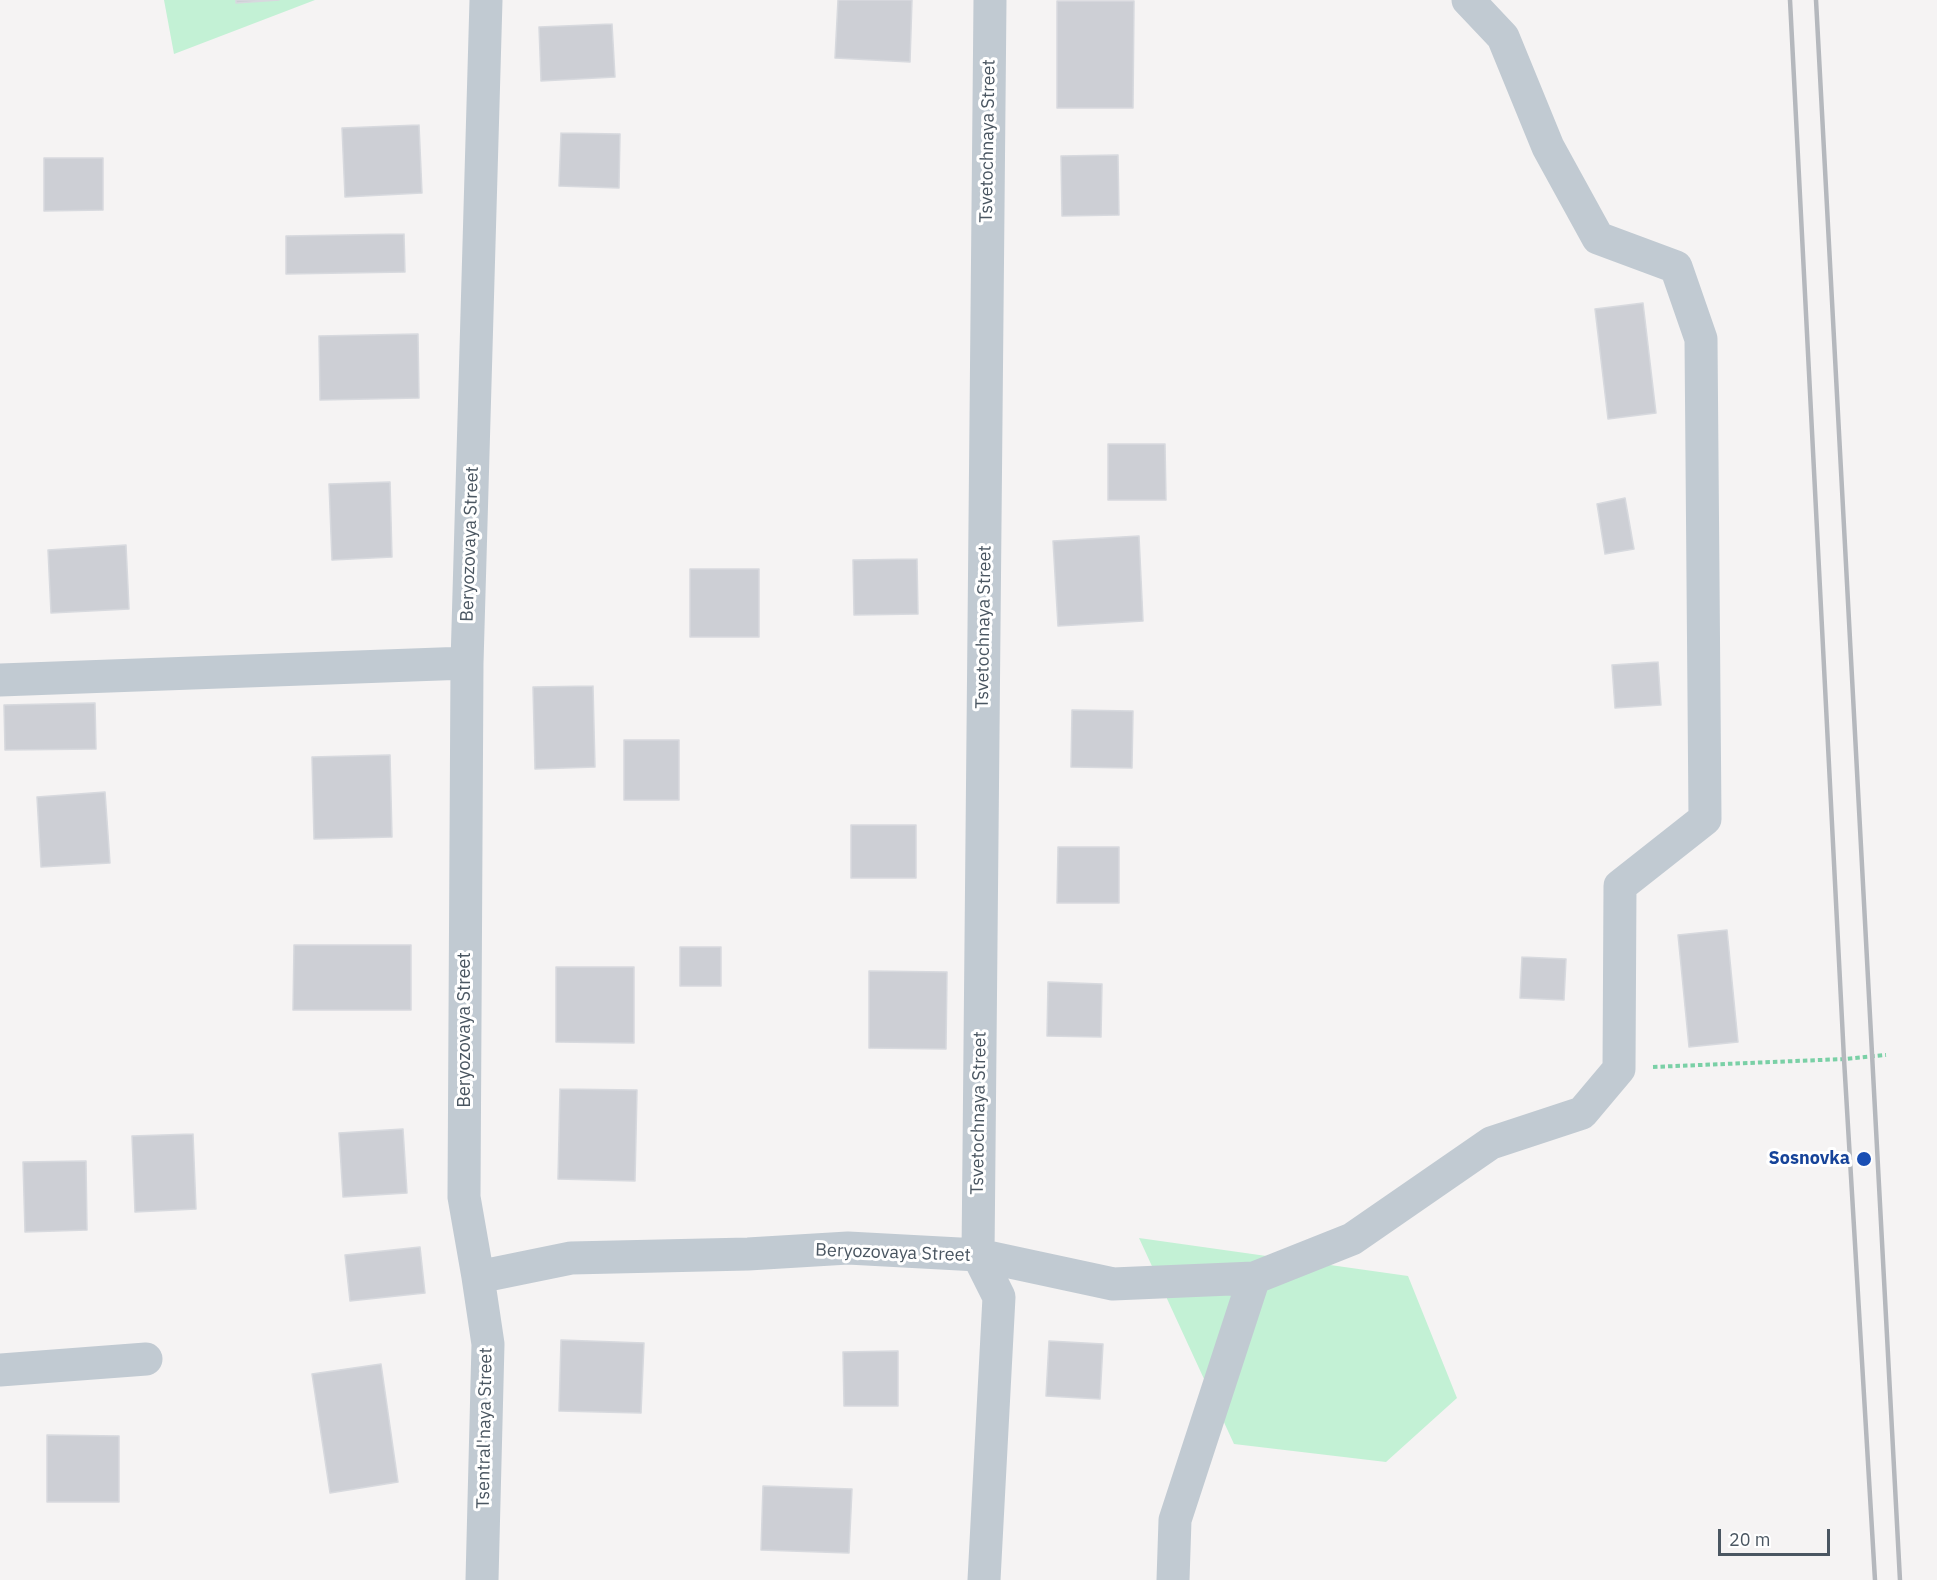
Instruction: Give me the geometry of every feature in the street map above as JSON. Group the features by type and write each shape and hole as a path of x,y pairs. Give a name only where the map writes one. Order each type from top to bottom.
{"street":[{"name":"Beryozovaya Street","path":"486,0 467,663 464,1197 478,1277 571,1258 748,1254 848,1248 978,1254 1113,1284 1254,1278 1352,1239 1491,1143 1582,1113 1619,1069"},
{"name":"Tsvetochnaya Street","path":"978,1254 990,0"},
{"path":"1468,0 1503,38 1548,147 1598,238 1676,267 1701,339 1705,819 1620,886 1619,1069"},
{"path":"0,680 467,663"},
{"path":"978,1254 999,1297 984,1580"},
{"name":"Tsentral'naya Street","path":"478,1277 488,1344 482,1580"},
{"path":"1173,1580 1175,1520 1254,1278"},
{"path":"0,1370 146,1359"}],"path":[{"path":"1619,1069 1854,1059 1886,1055"}],"green space":[{"path":"164,0 315,0 174,54"},
{"path":"1139,1238 1408,1276 1457,1398 1386,1462 1234,1444"}],"building":[{"path":"236,0 279,0 236,3"},
{"path":"838,0 912,0 910,62 835,58"},
{"path":"1057,1 1134,1 1133,108 1057,108"},
{"path":"612,24 615,77 541,81 539,27"},
{"path":"419,125 422,193 345,197 342,128"},
{"path":"561,133 620,134 619,188 559,186"},
{"path":"1118,155 1119,215 1062,216 1061,156"},
{"path":"44,158 103,158 103,210 44,211"},
{"path":"404,234 405,272 286,274 286,236"},
{"path":"1643,303 1656,413 1608,419 1595,309"},
{"path":"418,334 419,398 320,400 319,336"},
{"path":"1108,444 1165,444 1166,500 1108,500"},
{"path":"390,482 392,557 332,560 329,484"},
{"path":"1625,498 1634,549 1605,554 1597,504"},
{"path":"1139,536 1143,621 1058,626 1053,541"},
{"path":"126,545 129,609 51,613 48,550"},
{"path":"917,559 918,614 854,615 853,560"},
{"path":"690,569 759,569 759,637 690,637"},
{"path":"1658,662 1661,705 1615,708 1612,665"},
{"path":"593,686 595,767 535,769 533,687"},
{"path":"95,703 96,749 5,750 4,705"},
{"path":"1072,710 1133,711 1132,768 1071,767"},
{"path":"624,740 679,740 679,800 624,800"},
{"path":"390,755 392,837 314,839 312,757"},
{"path":"105,792 110,863 41,867 37,797"},
{"path":"851,825 916,825 916,878 851,878"},
{"path":"1058,847 1119,847 1119,903 1057,903"},
{"path":"1727,930 1738,1042 1689,1047 1678,935"},
{"path":"294,945 411,945 411,1010 293,1010"},
{"path":"680,947 721,947 721,986 680,986"},
{"path":"1522,957 1566,959 1564,1000 1520,998"},
{"path":"556,967 634,967 634,1043 556,1042"},
{"path":"869,971 947,972 946,1049 869,1048"},
{"path":"1048,982 1102,984 1101,1037 1047,1036"},
{"path":"560,1089 637,1090 635,1181 558,1179"},
{"path":"403,1129 407,1193 343,1197 339,1133"},
{"path":"193,1134 196,1209 135,1212 132,1136"},
{"path":"86,1161 87,1230 25,1232 23,1162"},
{"path":"420,1247 425,1293 350,1301 345,1255"},
{"path":"561,1340 644,1343 641,1413 559,1411"},
{"path":"1049,1341 1103,1344 1100,1399 1046,1396"},
{"path":"898,1351 898,1406 844,1406 843,1352"},
{"path":"381,1364 398,1482 330,1493 312,1374"},
{"path":"47,1435 119,1436 119,1502 47,1502"},
{"path":"763,1486 852,1489 849,1553 761,1550"}],"railway":[{"path":"1790,0 1844,1059 1875,1580"},
{"path":"1816,0 1900,1580"}],"place":[{"name":"Sosnovka","path":"1864,1159"}]}
